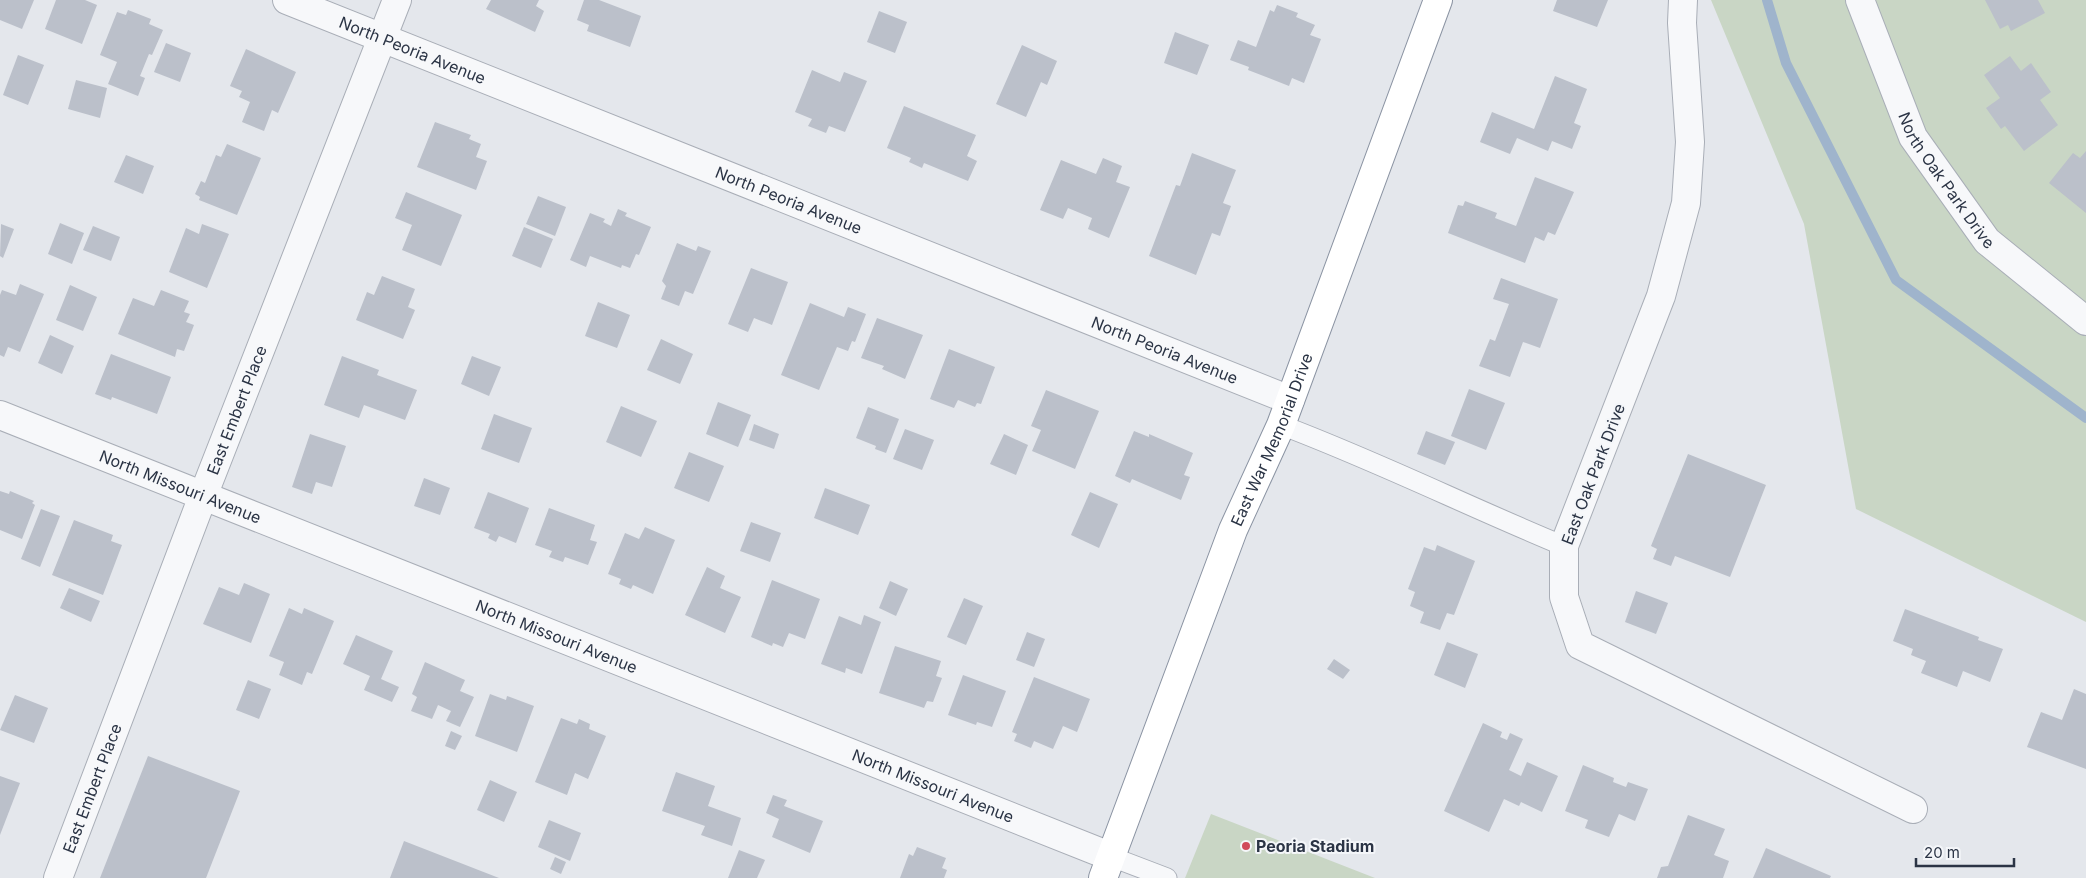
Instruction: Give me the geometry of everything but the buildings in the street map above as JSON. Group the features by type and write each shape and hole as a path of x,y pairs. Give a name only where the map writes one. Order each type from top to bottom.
{"highway":[{"name":"East War Memorial Drive","path":"1108,867 1233,530 1286,412 1438,0"}],"street":[{"name":"North Peoria Avenue","path":"287,0 1286,412"},
{"name":"East Embert Place","path":"58,878 203,496 397,0"},
{"name":"East Oak Park Drive","path":"1683,0 1682,23 1690,142 1686,203 1661,296 1564,546 1564,597 1580,645 1913,809"},
{"name":"North Oak Park Drive","path":"1860,0 1913,137 1987,240 2086,321"},
{"name":"North Missouri Avenue","path":"0,416 203,496 1108,867"}],"lane":[{"name":"North Peoria Avenue","path":"1286,412 1343,448 1497,518 1564,546"},
{"path":"1108,867 1167,878"}],"green space":[{"path":"1711,0 2086,0 2086,622 1856,509 1804,224"},
{"name":"Peoria Stadium","path":"1211,814 1375,878 1185,878"}],"waterway":[{"path":"1767,0 1786,63 1896,280 2086,418"}],"place":[{"name":"Peoria Stadium","path":"1246,846"}]}
